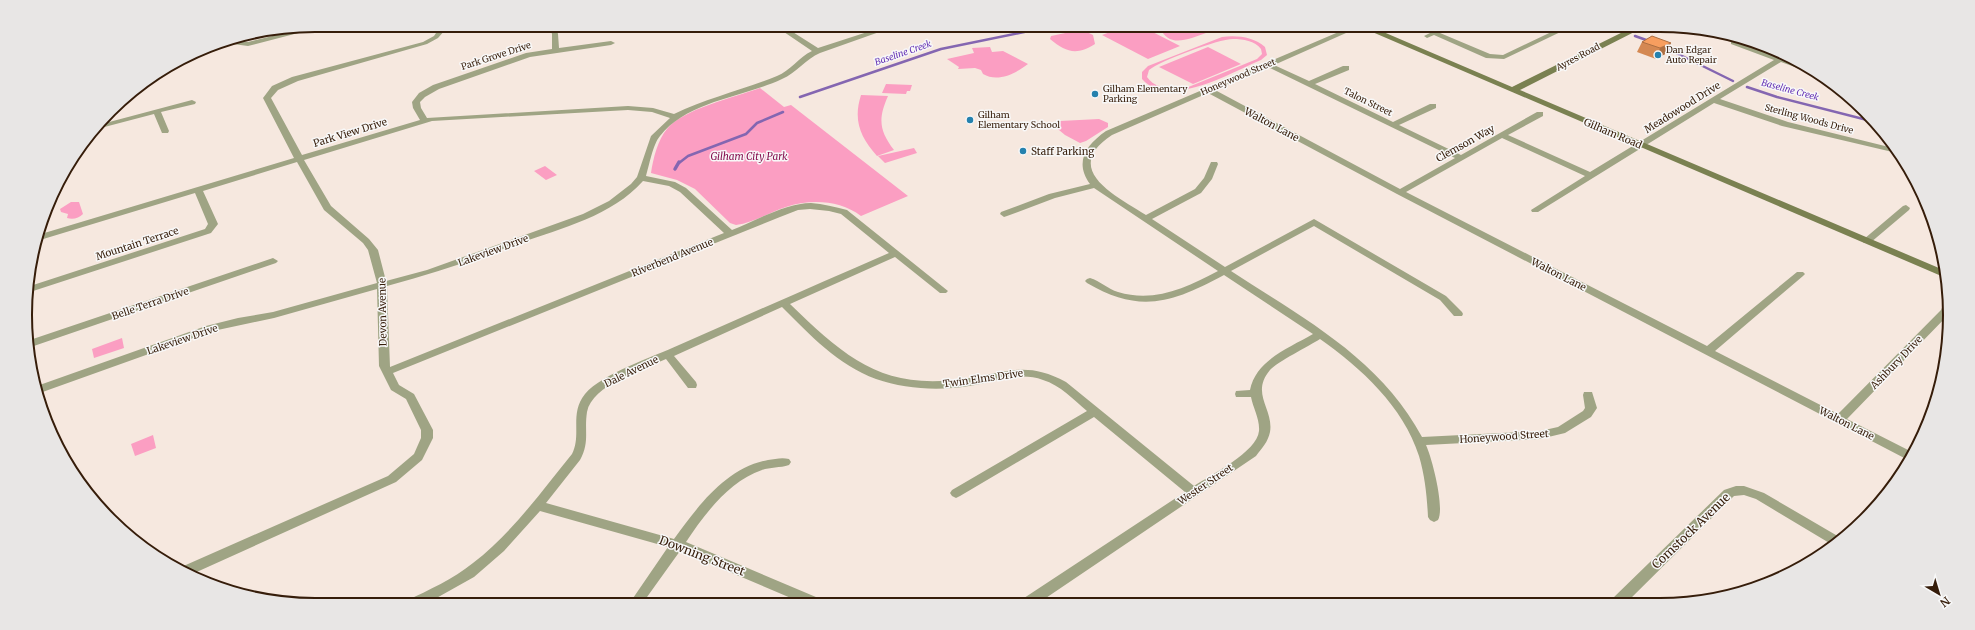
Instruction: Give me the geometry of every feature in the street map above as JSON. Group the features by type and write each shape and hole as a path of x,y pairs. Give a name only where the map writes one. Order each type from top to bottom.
{"street":[{"name":"Devon Avenue","path":"190,569 381,485 410,466 418,457 423,447 427,438 427,430 410,397 395,387 386,372 383,362 381,273 373,250 366,241 327,208 268,101 268,96 272,91 296,79 425,43 439,35 441,32"},
{"path":"554,32 556,50"},
{"path":"789,32 817,51"},
{"name":"Lakeview Drive","path":"42,389 214,327 279,314 327,299 455,264 586,216 624,195 641,178 655,136 675,117 693,108 780,77 807,56 817,51 875,32"},
{"name":"Honeywood Street","path":"1344,32 1109,133 1096,142 1088,154 1086,164 1088,174 1096,186 1320,334 1355,360 1383,388 1407,419 1419,441 1432,489 1434,517"},
{"name":"Gilham Road","path":"1377,32 1940,272"},
{"path":"1437,32 1430,35 1498,58 1504,57 1557,32"},
{"name":"Ayres Road","path":"1513,90 1629,32"},
{"path":"238,43 248,44 292,33"},
{"name":"Park Grove Drive","path":"425,121 417,108 416,102 419,97 431,89 508,61 556,50 611,43"},
{"path":"1733,43 1780,59"},
{"name":"Meadowood Drive","path":"1535,210 1780,59"},
{"name":"Talon Street","path":"1267,64 1461,158"},
{"path":"1309,84 1346,68"},
{"name":"Walton Lane","path":"1208,90 1400,192 1906,454"},
{"name":"Sterling Woods Drive","path":"1714,100 1785,124 1889,149"},
{"path":"105,125 192,102"},
{"path":"1394,125 1432,106"},
{"name":"Park View Drive","path":"44,235 442,117 620,108 653,110 675,117"},
{"path":"157,111 165,131"},
{"name":"Clemson Way","path":"1400,192 1540,114"},
{"path":"1502,135 1592,176"},
{"path":"1145,219 1198,191 1208,179 1214,164"},
{"path":"641,178 672,184 683,190 730,234"},
{"path":"1004,214 1052,196 1096,186"},
{"name":"Mountain Terrace","path":"33,288 208,231 213,224 198,189"},
{"name":"Riverbend Avenue","path":"386,372 796,208 823,207 839,210 850,216 943,291"},
{"path":"1866,241 1906,208"},
{"path":"1090,281 1102,290 1122,297 1155,299 1182,293 1314,222 1443,298 1458,314"},
{"name":"Dale Avenue","path":"425,598 456,582 487,559 537,505 576,457 583,440 581,414 589,396 608,381 896,252"},
{"name":"Belle Terra Drive","path":"33,343 273,261"},
{"path":"223,267 228,277"},
{"path":"1708,351 1800,274"},
{"name":"Twin Elms Drive","path":"783,302 836,353 858,367 880,376 899,381 935,384 970,382 1019,372 1038,372 1054,379 1193,492"},
{"name":"Ashbury Drive","path":"1840,419 1943,313"},
{"path":"1240,394 1255,393 1257,381 1261,372 1267,366 1320,334"},
{"path":"667,354 692,385"},
{"name":"Wester Street","path":"1035,598 1252,453 1262,442 1265,422 1255,393"},
{"name":"Honeywood Street","path":"1419,441 1540,435 1561,430 1581,420 1590,411 1591,408 1588,395"},
{"path":"956,493 1095,412"},
{"path":"639,598 677,544 710,502 731,482 755,468 785,462"},
{"name":"Comstock Avenue","path":"1622,598 1728,493 1735,490 1751,492 1760,496 1833,539"},
{"name":"Downing Street","path":"537,505 677,544 804,598"}],"green space":[{"path":"1070,32 1087,32 1093,35 1095,44 1082,50 1071,51 1061,47 1050,39 1051,36"},
{"path":"1110,32 1153,32 1180,46 1148,59 1102,35"},
{"path":"1163,32 1206,32 1186,40 1174,40 1168,38"},
{"path":"1228,36 1256,41 1265,47 1267,55 1261,60 1218,79 1201,86 1184,90 1168,91 1154,88 1142,79 1142,72 1148,66","holes":["1233,39 1245,40 1256,44 1261,49 1262,54 1257,59 1186,88 1165,88 1150,81 1147,77 1149,70 1176,56 1203,46"]},
{"path":"990,47 992,52 1003,51 1028,64 1007,76 995,78 983,74 981,70 975,68 958,69 959,67 947,59 974,53 972,48"},
{"path":"1208,47 1241,64 1193,84 1159,67"},
{"path":"886,84 912,85 910,91 907,91 906,94 882,93"},
{"name":"Gilham City Park","path":"760,88 784,107 791,105 908,196 861,216 844,207 825,202 815,202 795,204 749,222 736,225 730,223 695,189 677,180 651,173 661,138 667,129 675,122 685,115 710,104"},
{"path":"861,95 888,96 883,111 882,124 885,136 894,150 877,156 866,142 862,135 858,120"},
{"path":"1099,119 1108,123 1108,127 1086,141 1080,143 1065,135 1053,125 1060,121"},
{"path":"914,148 917,153 885,163 878,156"},
{"path":"545,166 557,175 546,180 534,171"},
{"path":"71,202 79,202 83,214 78,218 67,218 68,214 61,212 60,209"},
{"path":"122,338 124,348 94,358 92,349"},
{"path":"153,435 156,448 135,456 131,444"}],"building":[{"path":"1652,36 1671,43 1660,48 1642,42"}],"waterway":[{"name":"Baseline Creek","path":"800,97 941,49 1024,32"},
{"name":"Baseline Creek","path":"1635,36 1649,41"},
{"name":"Baseline Creek","path":"1664,47 1733,81"},
{"name":"Baseline Creek","path":"1747,87 1777,97 1864,119"},
{"path":"679,163 688,156 746,134 757,123 783,112"},
{"path":"675,169 679,162"}],"place":[{"name":"Dan Edgar Auto Repair","path":"1658,55"},
{"name":"Gilham Elementary Parking","path":"1095,94"},
{"name":"Gilham Elementary School","path":"970,120"},
{"name":"Staff Parking","path":"1023,151"}]}
